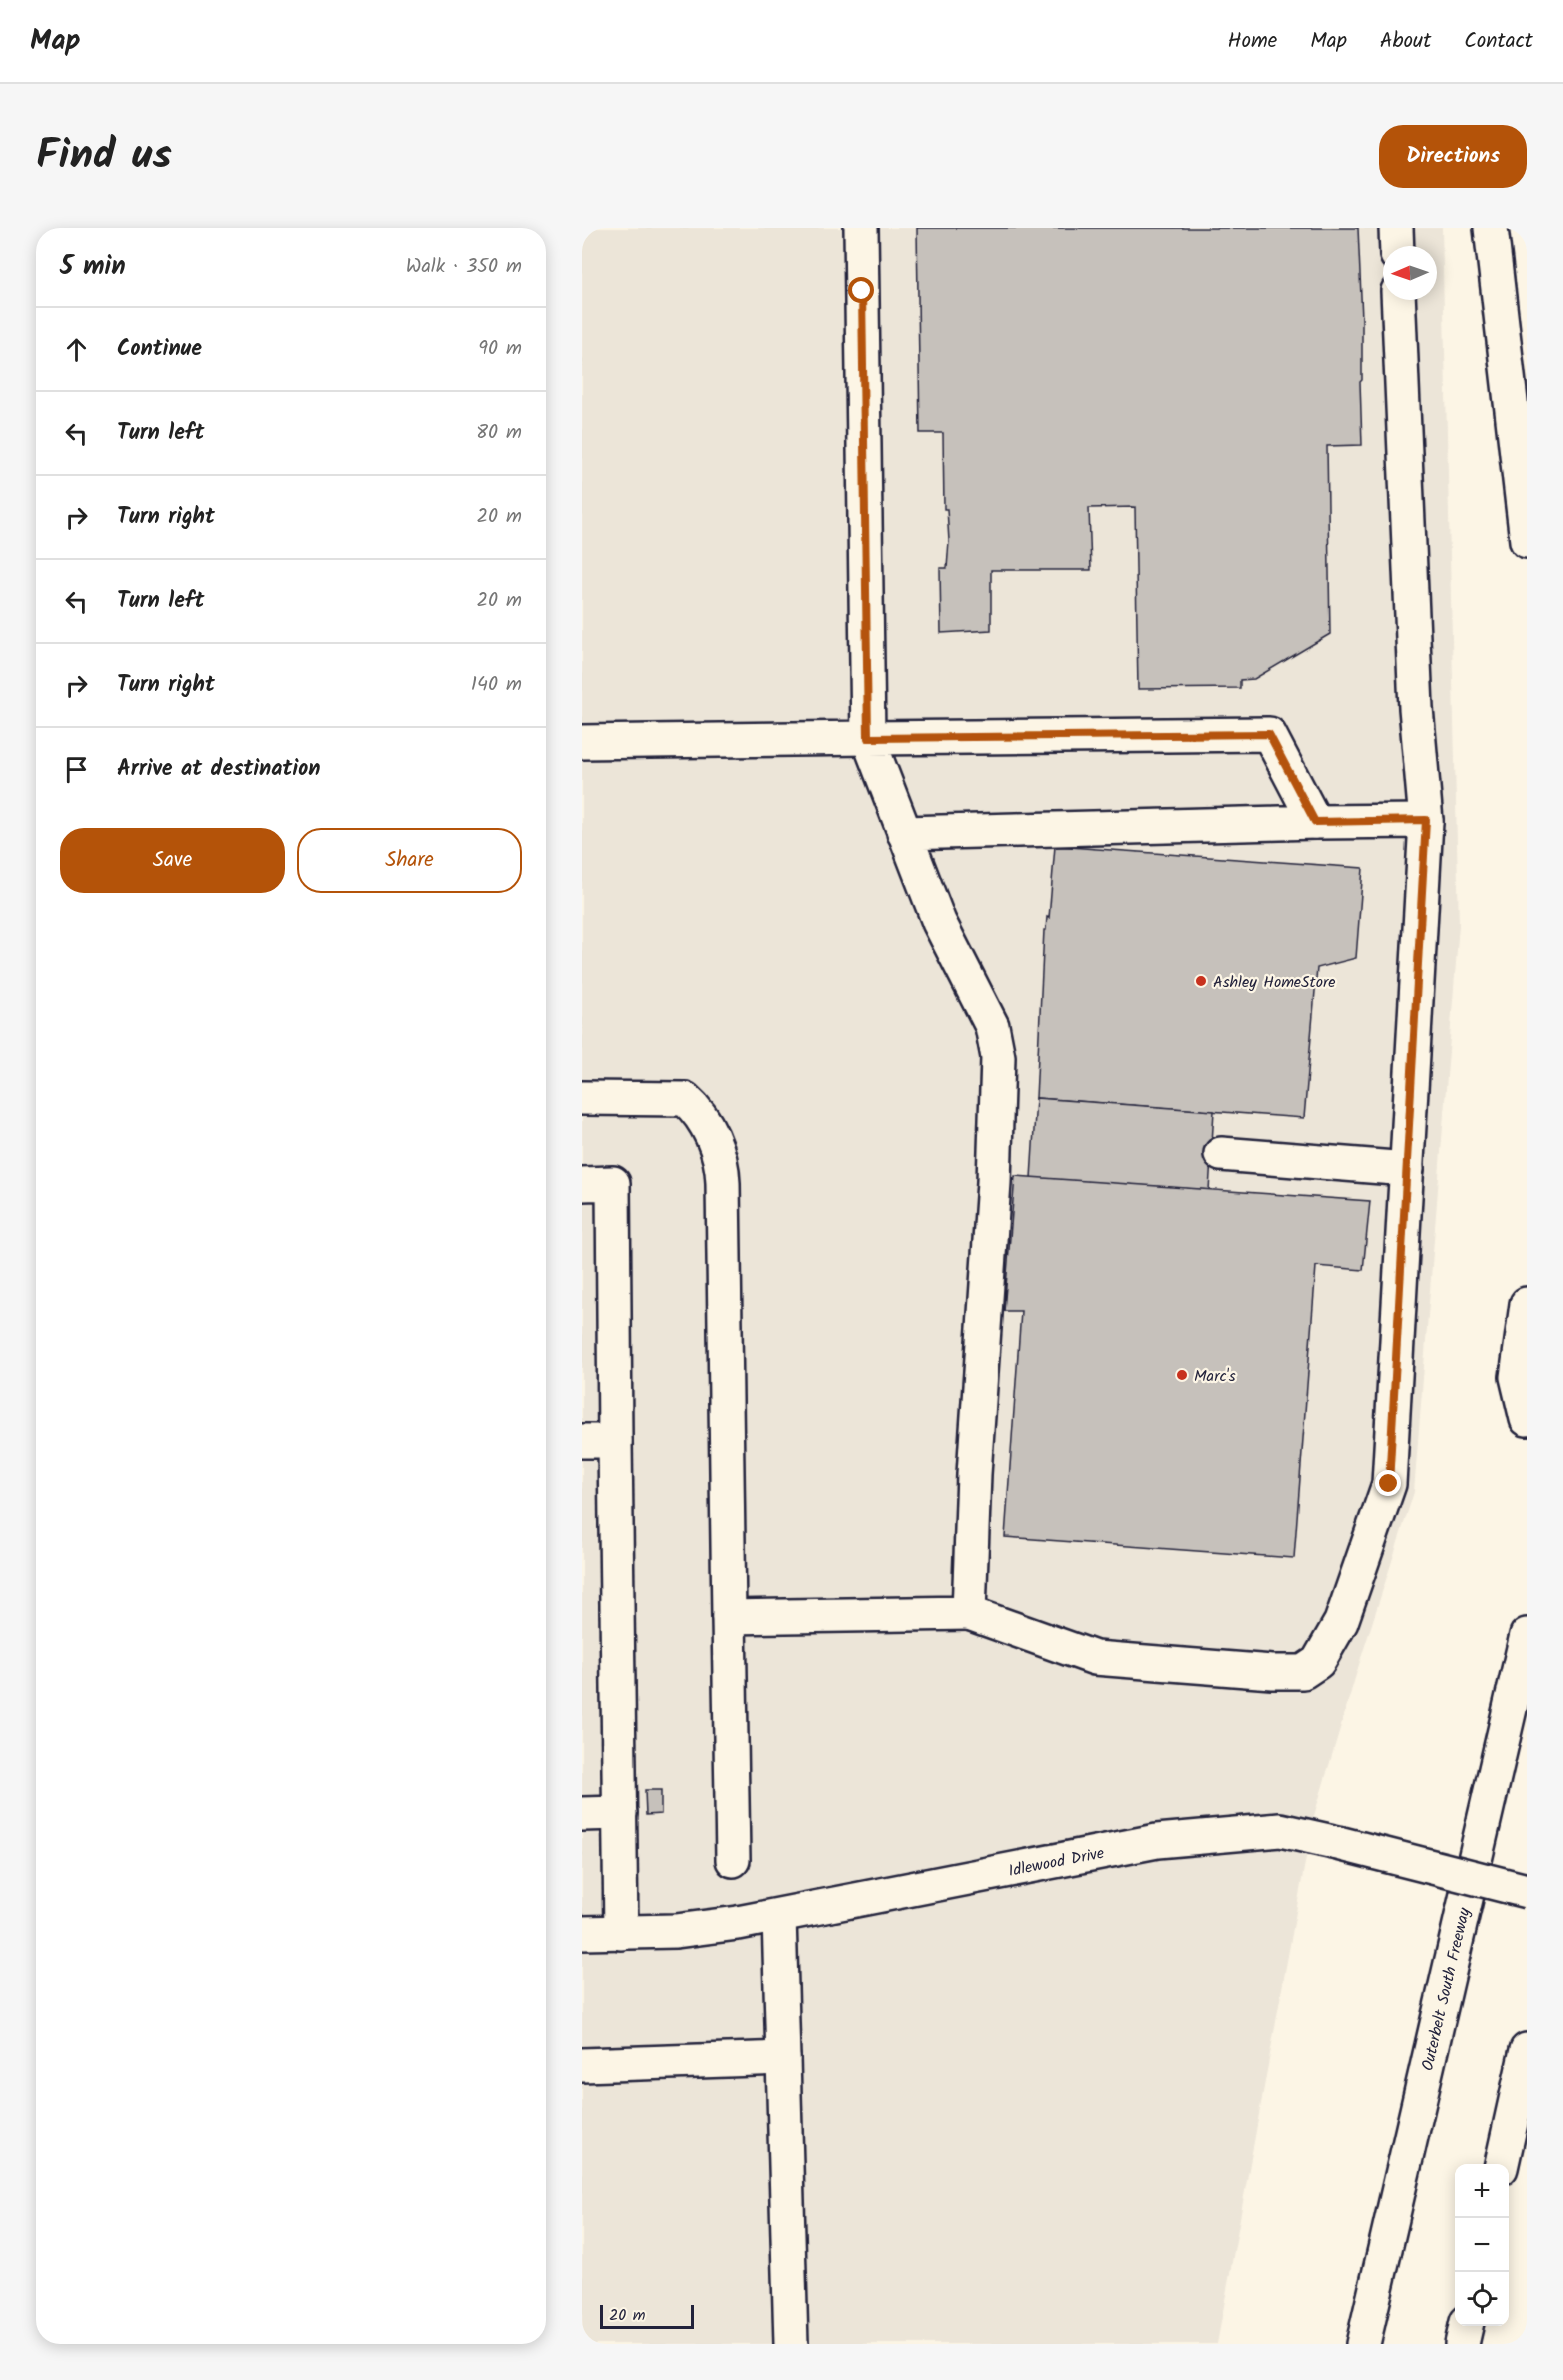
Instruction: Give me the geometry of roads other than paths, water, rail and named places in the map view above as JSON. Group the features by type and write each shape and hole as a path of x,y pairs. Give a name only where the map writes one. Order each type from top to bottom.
{"main road":[{"path":"861,228 868,738 939,922 992,1026 998,1057 994,1182 974,1474 969,1613"},
{"path":"1396,228 1396,246"},
{"path":"1491,228 1527,541"},
{"path":"729,1617 969,1613 1095,1659 1272,1672 1303,1672 1318,1662 1341,1622 1389,1484 1426,820 1416,708 1398,300"},
{"path":"582,742 1269,734 1315,822"},
{"path":"904,833 1426,820"},
{"path":"582,1098 685,1099 697,1109 716,1147 723,1178 734,1860"},
{"path":"1221,1154 1407,1169"},
{"path":"582,1184 613,1183 621,1933"},
{"path":"1527,1304 1517,1377 1527,1419"},
{"path":"582,1442 615,1441"},
{"name":"Outerbelt South Freeway","path":"1363,2344 1527,1635"},
{"path":"582,1814 620,1813"},
{"name":"Idlewood Drive","path":"582,1933 676,1931 778,1916 1157,1841 1280,1830 1527,1891"},
{"path":"778,1916 791,2344"},
{"path":"1502,2164 1527,2050"},
{"path":"582,2065 783,2058"},
{"path":"1462,2344 1466,2326"}],"place":[{"name":"Ashley HomeStore","path":"1201,981"},
{"name":"Marc's","path":"1182,1375"}]}
